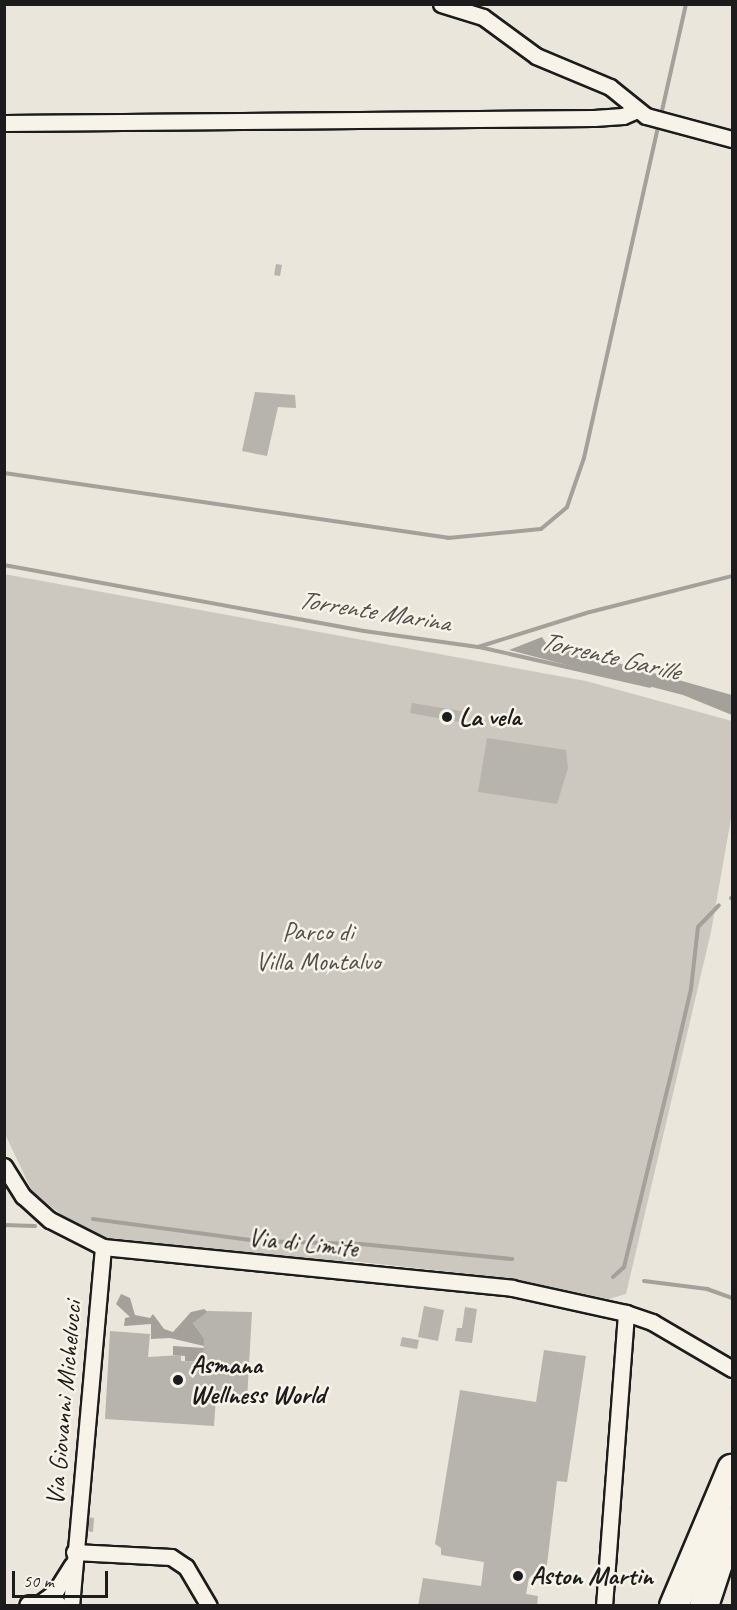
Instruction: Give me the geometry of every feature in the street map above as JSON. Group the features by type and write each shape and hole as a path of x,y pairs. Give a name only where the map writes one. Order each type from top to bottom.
{"highway":[{"path":"674,1605 732,1469"},
{"path":"704,1605 732,1521"},
{"path":"725,1605 732,1582"}],"street":[{"path":"441,4 483,17 536,56 610,87 641,113 682,128 732,139"},
{"path":"4,123 594,118 641,113"},
{"name":"Via di Limite","path":"4,1166 23,1196 50,1221 103,1247 512,1288 627,1312 652,1322 732,1369"},
{"name":"Via Giovanni Michelucci","path":"71,1605 73,1557 103,1247"},
{"path":"604,1605 627,1312"},
{"path":"73,1557 171,1557 186,1567 209,1605"},
{"name":"Via Giovanni Michelucci","path":"42,1605 61,1584 73,1557"}],"green space":[{"name":"Parco di Villa Montalvo","path":"4,574 586,681 732,721 732,813 711,932 626,1294 609,1299 514,1279 352,1261 266,1260 86,1235 32,1191 4,1132"}],"shaded area":[{"path":"542,637 546,643 732,695 732,715 683,695 509,650"},
{"path":"121,1294 130,1298 135,1315 150,1318 153,1314 164,1329 173,1332 191,1312 204,1309 209,1313 193,1323 204,1338 204,1346 170,1338 151,1339 151,1324 124,1326 125,1318 130,1317 116,1304"},
{"path":"173,1346 204,1348 203,1362 185,1361 185,1356 173,1355"}],"building":[{"path":"276,264 282,265 280,276 274,275"},
{"path":"255,392 295,395 296,408 278,407 267,456 242,451"},
{"path":"412,703 467,712 465,723 410,713"},
{"path":"487,738 566,750 568,768 557,804 478,792"},
{"path":"424,1306 444,1310 438,1341 418,1337"},
{"path":"465,1307 477,1309 472,1343 455,1341 457,1328 462,1328"},
{"name":"Asmana Wellness World","path":"208,1311 252,1312 247,1400 216,1398 214,1426 105,1419 110,1331 150,1334 148,1357 181,1355 181,1361 203,1362 204,1338 193,1323"},
{"path":"402,1337 419,1340 417,1349 400,1346"},
{"path":"544,1350 586,1356 567,1482 557,1481 546,1573 536,1572 529,1578 526,1594 538,1596 537,1606 418,1606 423,1578 481,1586 484,1562 441,1555 441,1548 435,1544 460,1390 536,1402"},
{"path":"87,1517 94,1518 93,1532 86,1531"}],"waterway":[{"path":"661,115 686,4"},
{"path":"4,473 448,538 541,529 567,507 584,458 659,122"},
{"name":"Torrente Marina","path":"4,565 364,631 478,647 590,612 732,576"},
{"name":"Torrente Garille","path":"479,647 650,686"},
{"path":"613,1277 624,1267 670,1079 691,989 698,927 719,905"},
{"path":"93,1219 257,1241 361,1244 512,1259"},
{"path":"4,1225 35,1226"},
{"path":"644,1281 707,1289 732,1298"}],"place":[{"name":"La vela","path":"447,717"},
{"name":"Asmana Wellness World","path":"178,1380"},
{"name":"Aston Martin","path":"518,1576"}]}
